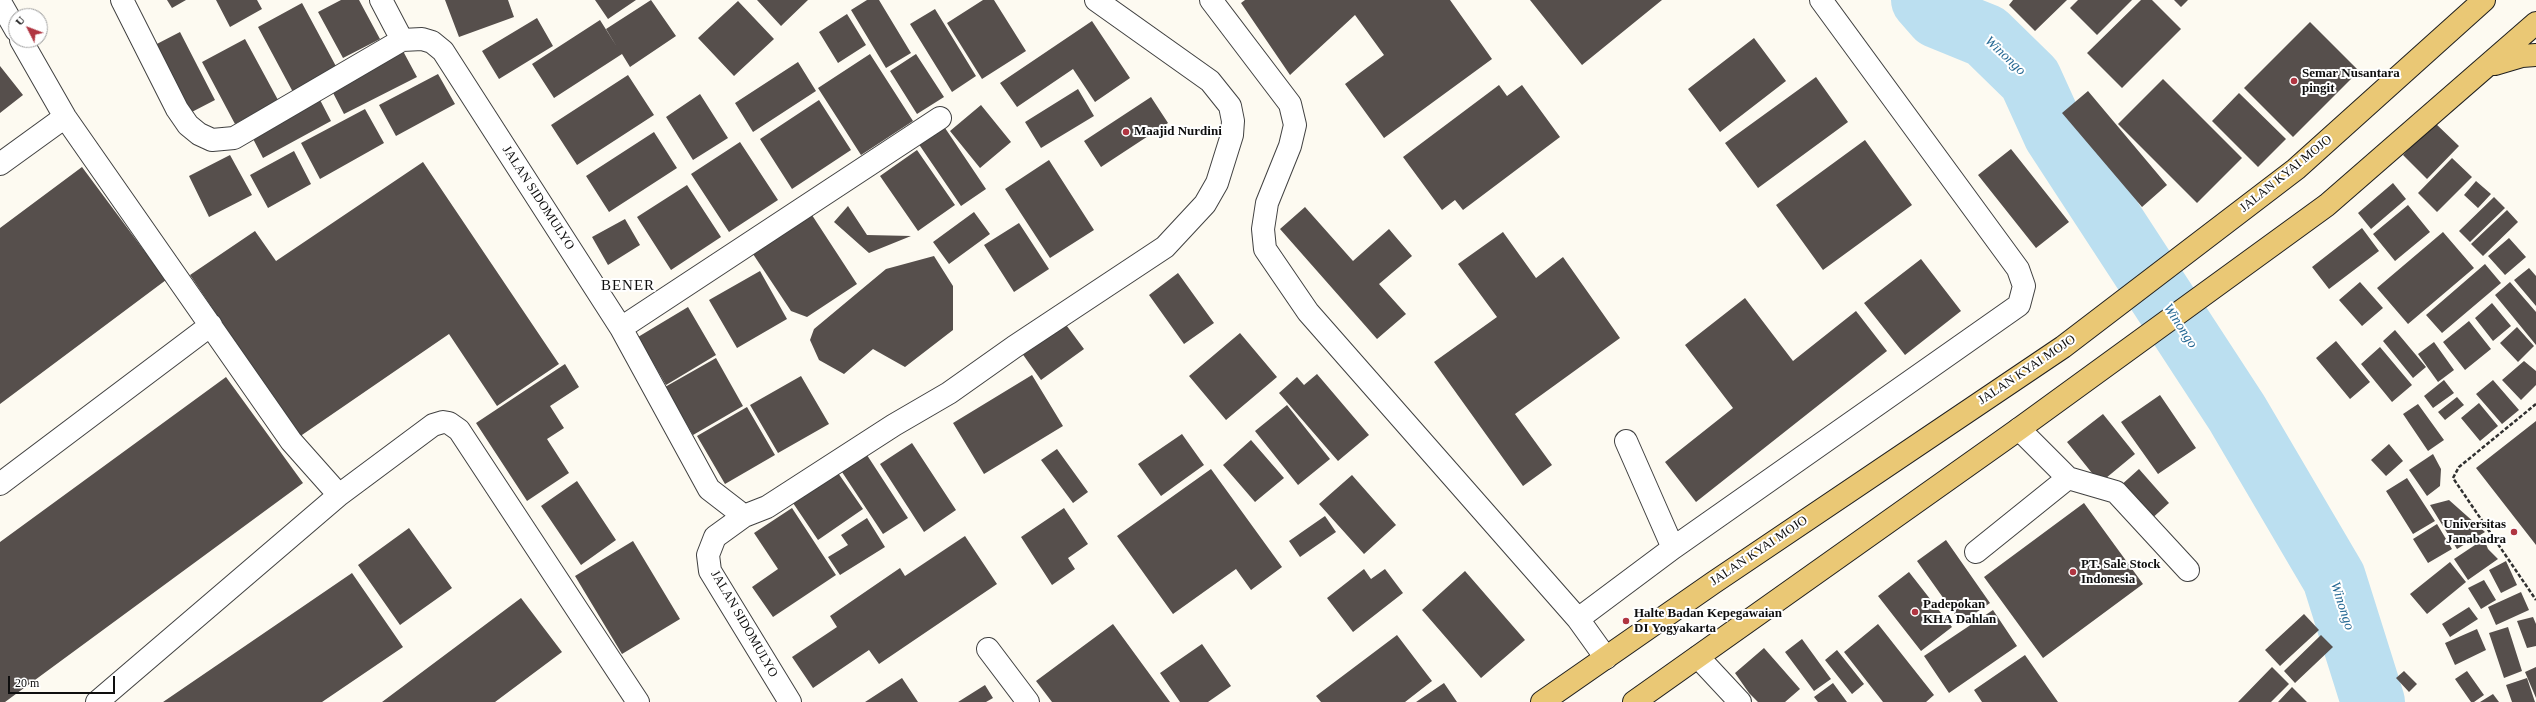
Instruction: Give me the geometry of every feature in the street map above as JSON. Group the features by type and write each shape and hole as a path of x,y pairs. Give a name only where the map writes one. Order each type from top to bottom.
{"main road":[{"name":"JALAN KYAI MOJO","path":"1542,702 1713,583 2063,346 2296,169 2484,0"},
{"path":"1634,702 2083,383 2327,205 2536,23"},
{"path":"2485,68 2522,56 2536,55"}],"street":[{"name":"JALAN SIDOMULYO","path":"122,0 177,109 188,125 199,134 212,140 234,138 402,40 422,38 432,42 443,51 621,328 709,489 744,516 715,537 708,555 710,571 790,702"},
{"path":"381,0 402,40"},
{"path":"744,516 767,507 894,425 949,393 1026,338 1165,247 1205,204 1217,183 1232,134 1233,121 1230,106 1210,81 1096,0"},
{"path":"1211,0 1290,104 1295,125 1290,146 1267,203 1263,229 1264,249 1308,312 1578,619 1606,658"},
{"path":"1578,619 1672,548 2004,317 2019,305 2024,286 2018,269 1821,0"},
{"path":"0,2 8,16"},
{"path":"26,48 65,117 291,441 339,496"},
{"path":"0,164 65,117"},
{"path":"621,328 940,118"},
{"path":"0,484 211,325"},
{"path":"97,702 339,496 433,425 443,422 450,424 459,430 638,702"},
{"path":"2019,428 2068,478 2116,492 2188,570"},
{"path":"1626,441 1672,548"},
{"path":"1976,552 2068,478"},
{"path":"988,649 1028,702"},
{"path":"1698,657 1740,702"}],"path":[{"path":"2536,404 2459,467 2453,478 2536,600"}],"building":[{"path":"167,0 186,0 172,8"},
{"path":"216,0 257,0 262,9 230,27"},
{"path":"341,0 359,0 380,39 343,58 318,12"},
{"path":"445,0 508,0 514,17 459,37"},
{"path":"595,0 636,0 608,19"},
{"path":"651,0 676,36 630,67 622,54 554,98 532,64 600,20 617,47 606,29"},
{"path":"757,0 808,0 781,26"},
{"path":"867,0 879,0 911,53 886,68 851,10"},
{"path":"983,0 994,0 1026,51 982,79 947,23"},
{"path":"1245,0 1450,0 1492,59 1384,138 1345,84 1384,55 1355,15 1290,75 1241,3"},
{"path":"1530,0 1662,0 1582,65"},
{"path":"2013,0 2067,0 2035,31 2009,5"},
{"path":"2078,0 2132,0 2097,35 2070,8"},
{"path":"2141,0 2152,0 2181,29 2122,88 2087,53"},
{"path":"2174,0 2188,0 2181,7"},
{"path":"738,1 774,39 734,76 698,38"},
{"path":"302,3 338,70 294,94 258,27"},
{"path":"935,9 976,76 952,92 910,24"},
{"path":"847,14 866,45 838,63 819,32"},
{"path":"537,18 553,46 499,79 482,51"},
{"path":"1092,21 1130,78 1095,102 1073,69 1017,107 1000,83"},
{"path":"2310,22 2359,71 2293,137 2244,88"},
{"path":"180,32 215,100 186,115 151,47"},
{"path":"1754,38 1786,81 1720,132 1688,89"},
{"path":"245,39 278,100 235,124 202,62"},
{"path":"403,51 417,77 344,114 331,89"},
{"path":"870,54 913,121 861,155 818,88"},
{"path":"916,54 944,97 917,114 890,71"},
{"path":"798,62 816,91 753,132 735,103"},
{"path":"0,66 23,95 0,113"},
{"path":"438,74 455,104 396,136 379,105"},
{"path":"628,75 654,115 577,165 551,125"},
{"path":"1816,77 1848,122 1758,188 1725,143"},
{"path":"2163,79 2242,158 2197,203 2118,124"},
{"path":"1499,85 1507,96 1522,85 1560,137 1463,210 1455,200 1442,210 1403,157"},
{"path":"1078,89 1094,116 1041,148 1025,122"},
{"path":"2088,91 2167,185 2142,207 2062,113"},
{"path":"2239,93 2286,139 2258,167 2212,121"},
{"path":"700,94 728,138 693,160 666,117"},
{"path":"318,96 331,121 263,158 250,133"},
{"name":"Maajid Nurdini","path":"1151,97 1168,123 1101,167 1084,141"},
{"path":"819,100 851,150 792,189 760,139"},
{"path":"981,105 1011,142 980,168 950,131"},
{"path":"365,109 384,143 320,179 301,143"},
{"path":"941,122 986,189 961,206 916,140"},
{"path":"2434,122 2459,146 2427,179 2403,155"},
{"path":"654,132 677,168 609,212 586,176"},
{"path":"1865,140 1912,205 1823,270 1776,205"},
{"path":"740,142 778,200 729,232 691,174"},
{"path":"2011,149 2069,222 2036,248 1978,175"},
{"path":"917,150 955,205 918,231 880,176"},
{"path":"294,151 311,184 268,208 250,175"},
{"path":"230,155 252,195 209,217 189,176"},
{"path":"2452,158 2472,177 2437,212 2418,193"},
{"path":"1049,160 1094,230 1050,258 1005,189"},
{"path":"423,162 559,364 497,406 449,334 299,437 190,275 255,231 276,261"},
{"path":"82,167 166,280 0,404 0,228"},
{"path":"2476,181 2491,194 2478,208 2464,195"},
{"path":"2393,183 2406,199 2371,229 2358,213"},
{"path":"687,185 721,237 671,270 637,217"},
{"path":"2494,197 2505,208 2470,242 2459,231"},
{"path":"2408,205 2430,232 2395,261 2373,234"},
{"path":"848,206 867,235 911,236 869,253 834,222"},
{"path":"1305,207 1353,261 1389,229 1412,256 1379,284 1406,314 1377,339 1280,229"},
{"path":"2507,210 2518,222 2483,256 2471,244"},
{"path":"810,212 857,284 807,317 791,311 751,251"},
{"path":"974,212 990,234 949,264 933,242"},
{"path":"625,219 640,245 608,265 592,237"},
{"path":"1019,223 1049,269 1014,292 984,245"},
{"path":"2362,228 2379,251 2329,289 2312,267"},
{"path":"1503,232 1536,278 1563,257 1620,338 1515,414 1552,465 1523,486 1434,362 1497,317 1458,264"},
{"path":"2443,232 2474,268 2408,324 2377,288"},
{"path":"2509,238 2526,257 2505,275 2488,256"},
{"path":"934,256 953,286 953,330 905,367 873,349 844,374 819,360 810,340 814,329 886,269"},
{"path":"1921,259 1961,311 1905,355 1864,303"},
{"path":"2485,264 2501,283 2442,333 2426,315"},
{"path":"2529,268 2536,276 2536,306 2514,280"},
{"path":"760,271 787,319 737,348 709,300"},
{"path":"1178,273 1214,323 1184,344 1149,295"},
{"path":"2360,282 2383,308 2362,326 2339,300"},
{"path":"2510,282 2536,312 2536,345 2495,295"},
{"path":"1745,298 1793,361 1856,311 1887,351 1696,502 1665,462 1733,408 1685,345"},
{"path":"2492,303 2511,326 2493,341 2475,318"},
{"path":"688,307 716,355 666,385 638,337"},
{"path":"1061,318 1084,349 1041,380 1019,349"},
{"path":"2469,321 2491,349 2465,370 2443,342"},
{"path":"2517,327 2534,346 2518,362 2500,343"},
{"path":"2395,330 2426,367 2413,378 2383,341"},
{"path":"1240,333 1277,377 1226,420 1189,376"},
{"path":"2336,341 2370,382 2350,399 2316,358"},
{"path":"2434,342 2454,370 2438,382 2418,354"},
{"path":"2380,347 2412,385 2392,402 2361,364"},
{"path":"716,358 743,406 693,435 665,387"},
{"path":"2524,361 2536,371 2536,385 2521,400 2502,380"},
{"path":"565,364 579,387 550,406 564,428 547,439 569,473 527,501 476,423"},
{"path":"1317,374 1369,435 1338,461 1279,393 1297,377 1304,385"},
{"path":"1032,375 1063,426 984,474 953,423"},
{"path":"801,376 829,424 778,453 750,405"},
{"path":"226,377 303,483 5,702 0,702 0,542"},
{"path":"2444,380 2454,393 2433,408 2424,396"},
{"path":"2493,380 2519,410 2502,424 2476,394"},
{"path":"2160,395 2196,448 2158,474 2121,422"},
{"path":"2457,397 2464,405 2445,420 2438,412"},
{"path":"2479,403 2498,426 2480,441 2461,418"},
{"path":"2418,404 2444,440 2428,451 2403,414"},
{"path":"1287,405 1330,459 1298,485 1255,431"},
{"path":"747,407 775,455 725,484 697,436"},
{"path":"2103,414 2135,454 2100,483 2067,442"},
{"path":"2536,421 2536,545 2476,468"},
{"path":"1182,434 1204,465 1161,496 1138,464"},
{"path":"1251,440 1284,478 1255,502 1223,465"},
{"path":"912,443 956,510 924,532 880,464"},
{"path":"2389,444 2403,461 2386,476 2371,460"},
{"path":"1057,449 1088,492 1073,503 1041,460"},
{"path":"865,452 908,518 883,534 840,469"},
{"path":"2433,454 2441,469 2440,486 2427,496 2409,470"},
{"path":"1211,469 1282,567 1251,590 1236,569 1173,614 1117,536"},
{"path":"2139,469 2169,503 2149,521 2119,487"},
{"path":"836,470 863,509 818,540 791,500"},
{"path":"1352,475 1396,525 1364,554 1319,504"},
{"path":"2407,478 2435,521 2413,534 2386,491"},
{"path":"577,481 616,540 581,565 541,506"},
{"path":"2449,500 2485,532 2457,549 2430,505"},
{"path":"2084,503 2143,584 2043,658 1984,577"},
{"path":"792,508 836,575 773,617 752,587 778,569 754,533"},
{"path":"1064,508 1088,544 1068,558 1075,569 1052,585 1021,537"},
{"path":"1325,516 1336,532 1300,557 1289,541"},
{"path":"867,518 885,547 840,575 828,557 848,545 841,535"},
{"path":"2437,524 2452,549 2428,563 2413,539"},
{"path":"409,528 452,588 400,625 358,565"},
{"path":"965,536 997,584 879,664 869,650 813,688 792,657 837,627 830,616 900,568 905,576"},
{"path":"2484,539 2488,549 2498,559 2468,580 2454,559"},
{"path":"1946,540 1990,603 1961,623 1917,561"},
{"path":"633,541 680,619 622,654 575,576"},
{"path":"2506,561 2517,585 2501,593 2489,570"},
{"path":"2450,562 2466,582 2427,614 2410,594"},
{"path":"1364,569 1371,579 1385,569 1403,593 1353,632 1327,598"},
{"path":"1465,571 1525,640 1481,678 1422,610"},
{"name":"Padepokan KHA Dahlan","path":"1909,572 1952,627 1921,651 1878,596"},
{"path":"352,573 403,647 322,702 163,702"},
{"path":"2484,580 2496,600 2481,609 2468,588"},
{"path":"2521,592 2529,610 2496,625 2488,607"},
{"path":"521,598 562,652 495,702 382,702"},
{"path":"2469,607 2478,619 2450,637 2442,624"},
{"path":"1993,610 2017,646 1949,693 1924,656"},
{"path":"2304,614 2319,630 2280,666 2265,650"},
{"path":"2533,617 2536,624 2536,646 2527,648 2517,621"},
{"path":"1113,624 1170,702 1052,702 1036,681"},
{"path":"1878,624 1934,695 1926,702 1883,702 1844,652"},
{"path":"2508,627 2522,671 2504,678 2489,633"},
{"path":"2477,629 2486,650 2455,665 2445,643"},
{"path":"1397,635 1432,681 1405,702 1321,702 1316,696"},
{"path":"2321,635 2333,647 2295,683 2284,671"},
{"path":"1802,639 1831,679 1814,691 1785,652"},
{"path":"1202,644 1231,686 1208,702 1180,702 1160,673"},
{"path":"1764,648 1800,689 1785,702 1758,702 1749,693 1735,673"},
{"path":"1837,650 1864,684 1852,694 1825,660"},
{"path":"2025,655 2058,702 1982,702 1974,690"},
{"path":"2272,667 2289,684 2271,702 2238,702"},
{"path":"2536,667 2536,698 2525,672"},
{"path":"2404,671 2417,684 2409,692 2396,678"},
{"path":"2467,671 2484,695 2474,702 2471,702 2455,679"},
{"path":"902,678 918,702 865,702"},
{"path":"2527,678 2535,702 2512,702 2506,685"},
{"path":"1444,683 1457,702 1416,702"},
{"path":"1833,683 1847,702 1818,702 1814,697"},
{"path":"985,685 993,698 986,702 958,702"},
{"path":"2292,687 2307,702 2278,702"},
{"path":"2493,694 2499,702 2480,702"}],"waterway":[{"name":"Winongo","path":"1923,0 1937,16 1986,36 2030,79 2055,134 2237,413 2334,578 2373,702"}],"place":[{"name":"Semar Nusantara pingit","path":"2294,81"},
{"name":"Maajid Nurdini","path":"1126,132"},
{"name":"Universitas Janabadra","path":"2514,532"},
{"name":"PT. Sale Stock Indonesia","path":"2073,572"},
{"name":"Padepokan KHA Dahlan","path":"1915,612"},
{"name":"Halte Badan Kepegawaian DI Yogyakarta","path":"1626,621"}],"district":[{"name":"BENER","path":"628,286"}]}
